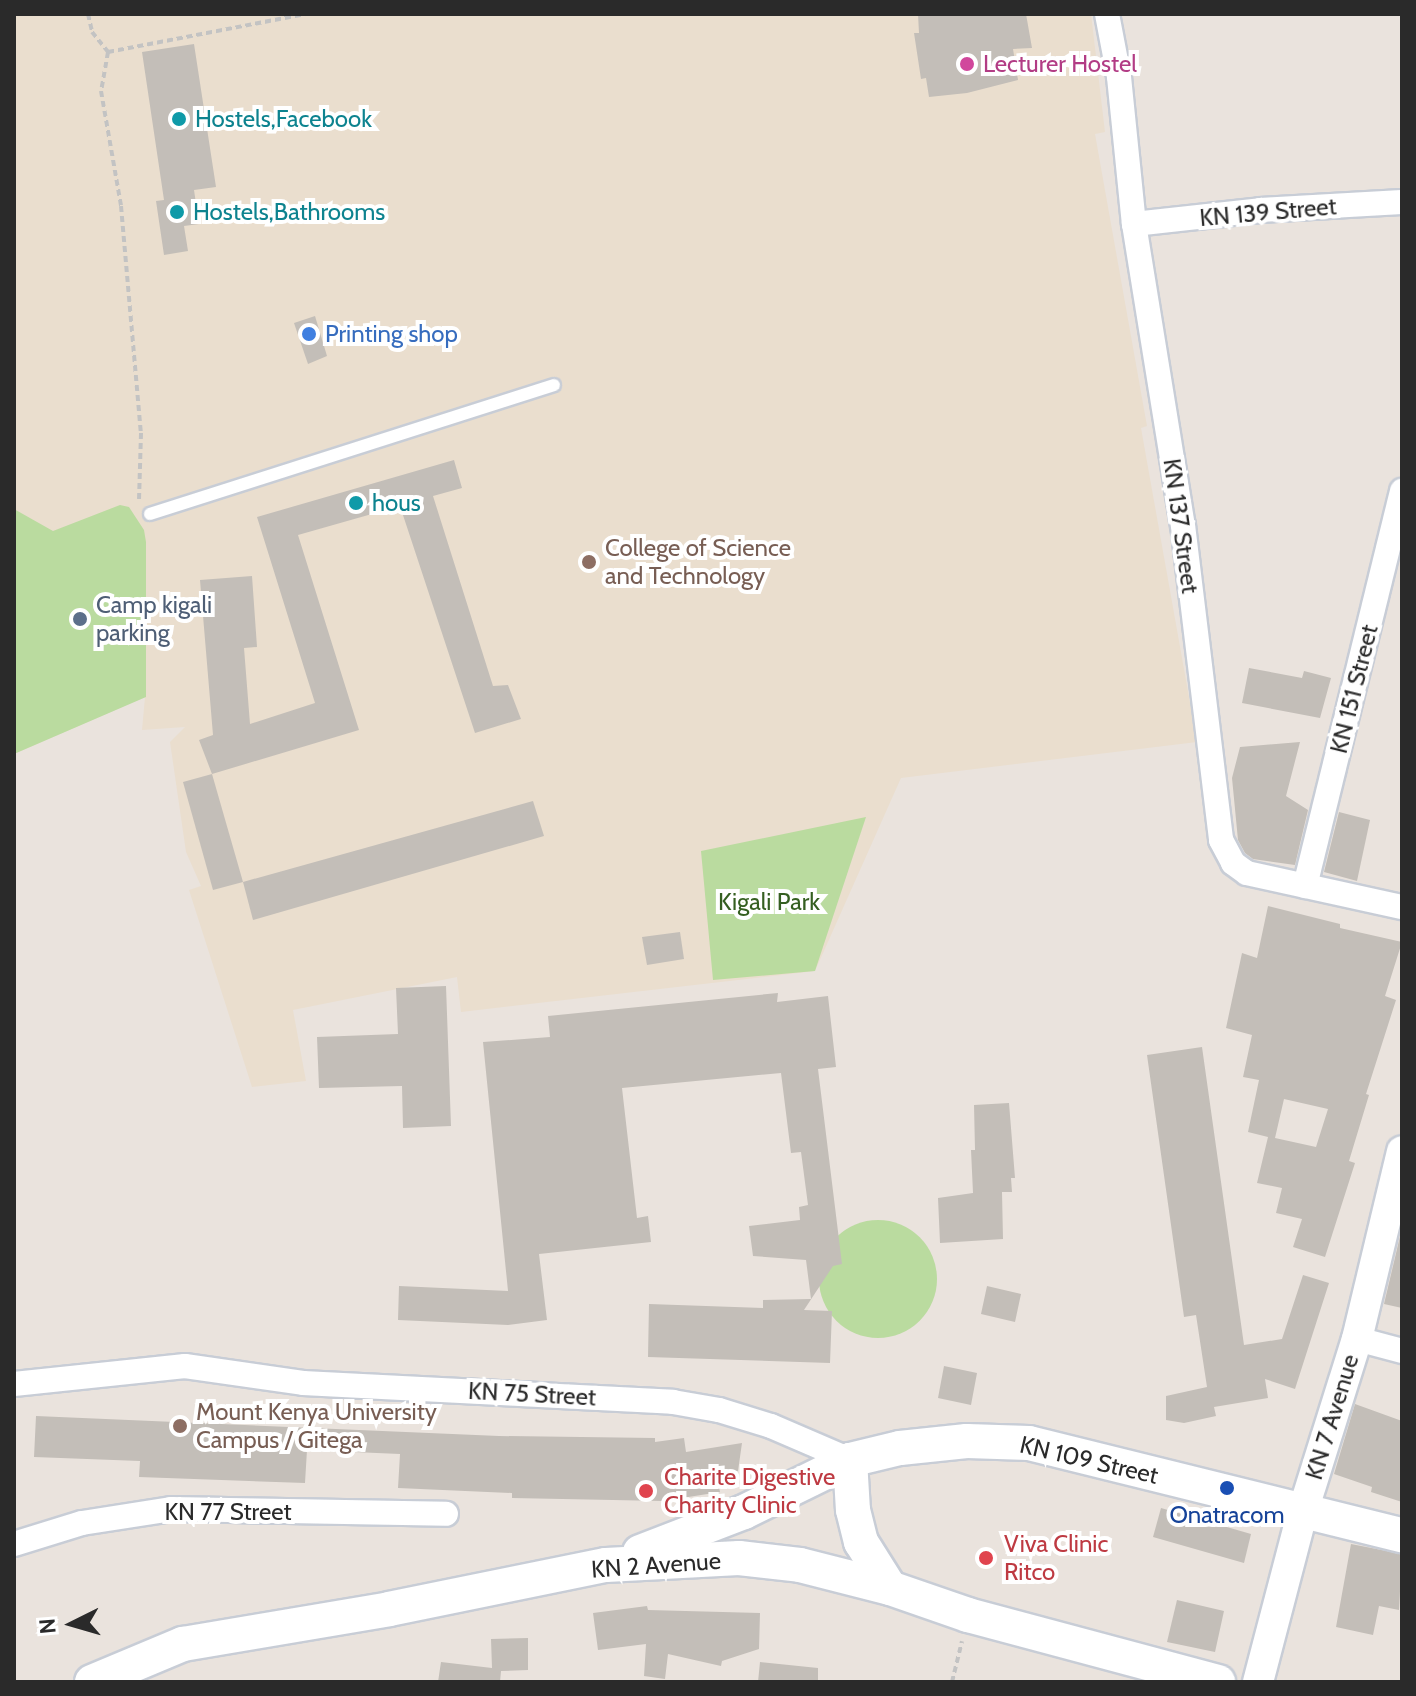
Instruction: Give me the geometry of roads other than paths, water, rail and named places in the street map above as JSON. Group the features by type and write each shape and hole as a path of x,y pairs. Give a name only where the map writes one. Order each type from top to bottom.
{"main road":[{"name":"KN 109 Street","path":"606,1565 744,1512 850,1460 900,1448 967,1441 1029,1443 1402,1535"},
{"path":"850,1460 853,1510 861,1542 890,1588"},
{"name":"KN 2 Avenue","path":"92,1682 183,1644 389,1609 606,1565 739,1558 800,1565 890,1588 968,1615 1218,1682"}],"street":[{"name":"KN 137 Street","path":"1107,14 1119,77 1134,224 1183,525 1221,840 1233,863 1247,873 1402,907"},
{"name":"KN 139 Street","path":"1134,224 1260,210 1402,202"},
{"name":"KN 151 Street","path":"1305,886 1402,491"},
{"name":"KN 7 Avenue","path":"1258,1682 1303,1511 1357,1339 1402,1151"},
{"path":"1357,1339 1402,1351"},
{"name":"KN 75 Street","path":"14,1384 185,1366 303,1383 673,1402 719,1410 771,1426 850,1460"},
{"name":"KN 77 Street","path":"14,1544 82,1523 171,1509 446,1514"}],"lane":[{"path":"150,514 554,385"}],"place":[{"name":"Lecturer Hostel","path":"967,64"},
{"name":"Hostels,Facebook","path":"179,119"},
{"name":"Hostels,Bathrooms","path":"177,212"},
{"name":"Printing shop","path":"309,334"},
{"name":"hous","path":"356,503"},
{"name":"College of Science and Technology","path":"589,562"},
{"name":"Camp kigali parking","path":"80,619"},
{"name":"Mount Kenya University Campus / Gitega","path":"180,1426"},
{"name":"Onatracom","path":"1227,1488"},
{"name":"Charite Digestive Charity Clinic","path":"646,1491"},
{"name":"Viva Clinic Ritco","path":"986,1558"}],"park label":[{"name":"Kigali Park","path":"769,902"}]}
